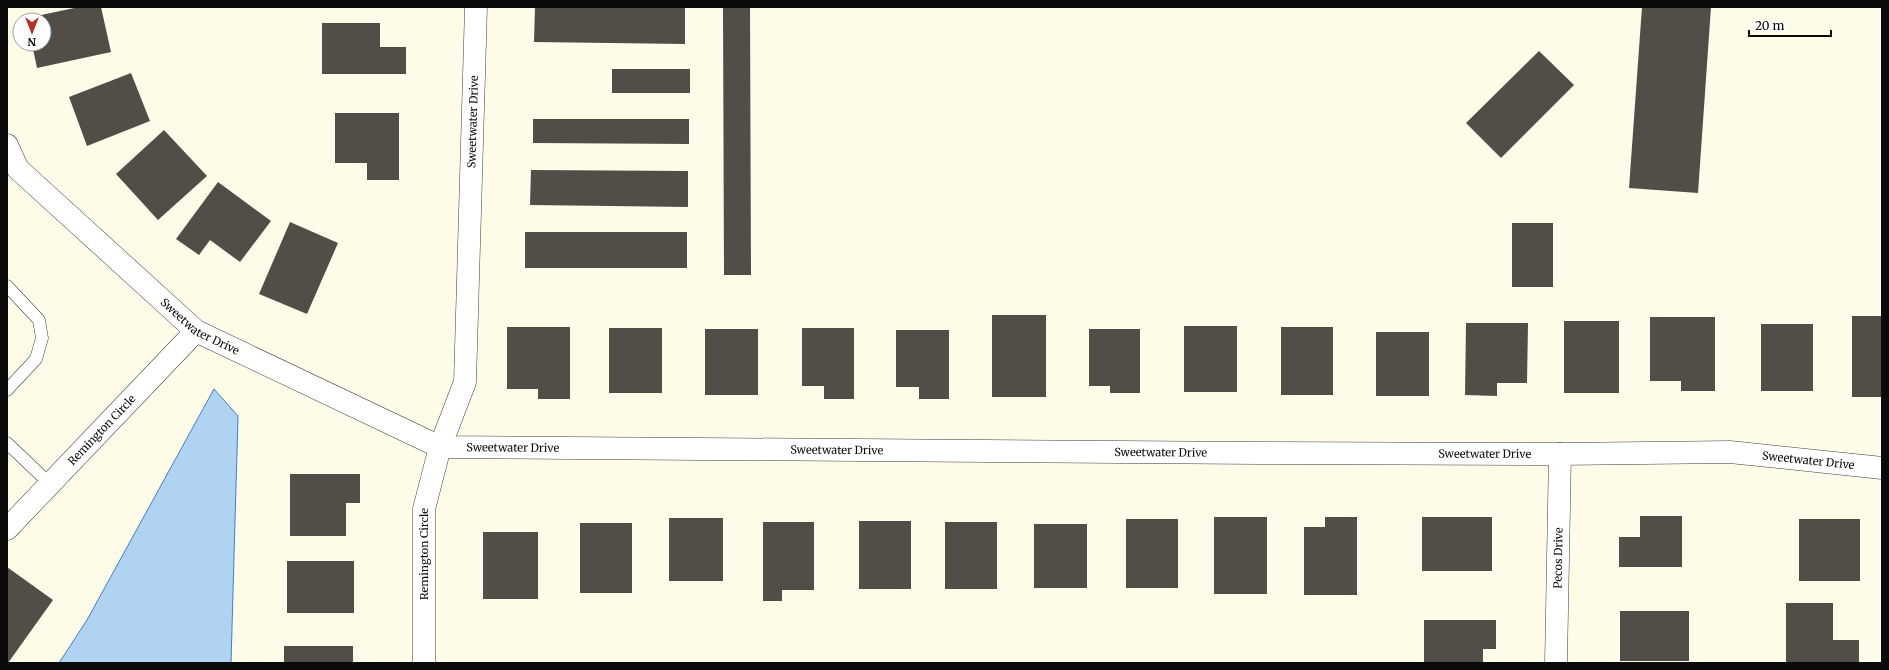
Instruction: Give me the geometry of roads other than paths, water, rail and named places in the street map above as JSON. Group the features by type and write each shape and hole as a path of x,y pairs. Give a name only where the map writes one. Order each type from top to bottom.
{"street":[{"name":"Sweetwater Drive","path":"440,447 465,382 476,7"},
{"name":"Sweetwater Drive","path":"7,145 18,169 196,331 440,447 1258,454 1560,454 1730,452 1882,468"},
{"name":"Remington Circle","path":"7,529 196,331"},
{"name":"Remington Circle","path":"424,663 424,509 440,447"},
{"name":"Pecos Drive","path":"1556,663 1560,454"}],"lane":[{"path":"7,286 39,320 42,338 36,359 7,390"},
{"path":"7,443 50,484"}],"water":[{"path":"214,389 238,416 231,663 59,663 87,620"}]}
